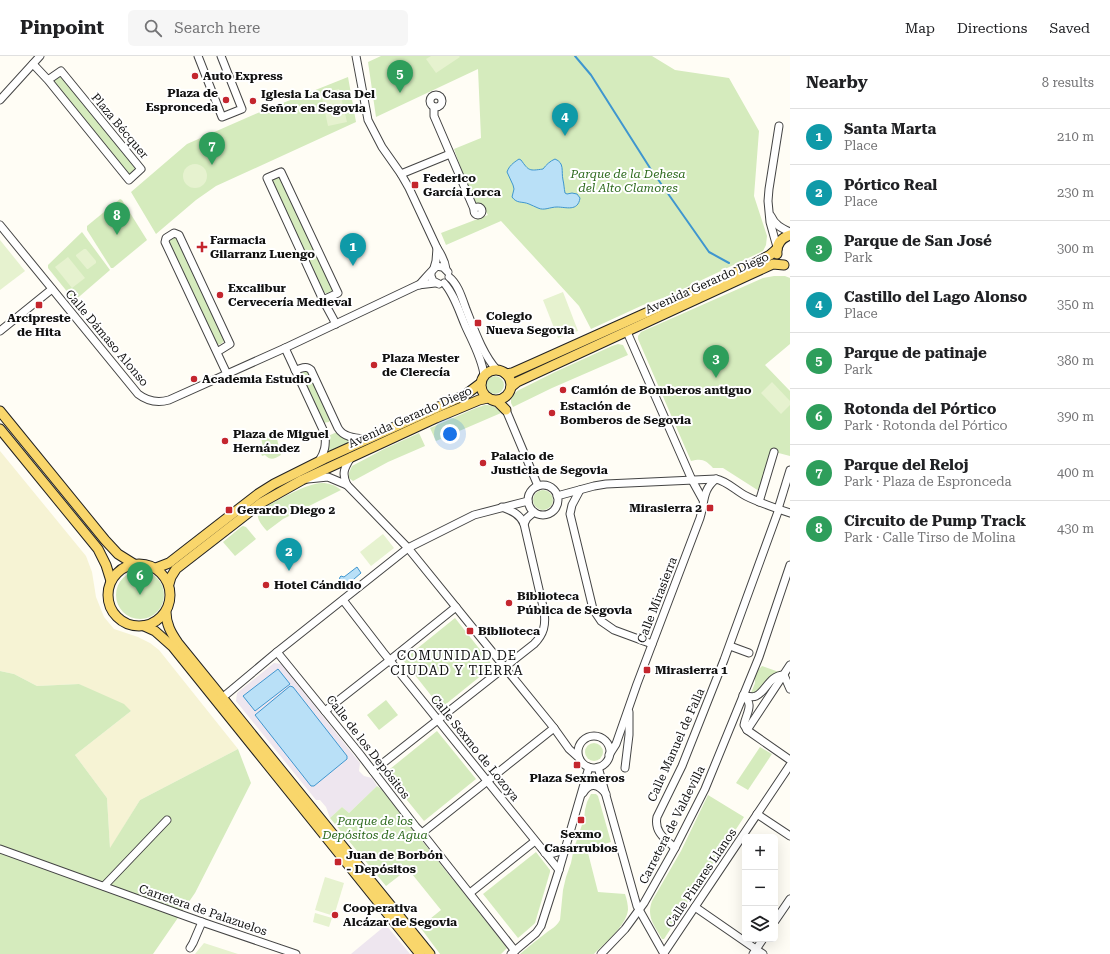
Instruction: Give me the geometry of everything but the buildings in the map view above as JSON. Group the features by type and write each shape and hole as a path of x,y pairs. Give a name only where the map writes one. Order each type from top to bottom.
{"main road":[{"name":"Avenida Gerardo Diego","path":"502,372 512,373 746,268 770,255 777,248 781,239 790,234"},
{"path":"777,248 777,255 779,259 788,266"},
{"name":"Avenida Gerardo Diego","path":"509,391 517,382 773,264 788,266"},
{"path":"490,371 502,372 510,381 506,410 498,402 490,399 482,392 482,379 490,371"},
{"name":"Avenida Gerardo Diego","path":"156,568 168,563 263,490 318,462 465,394 482,379"},
{"path":"490,399 501,399 509,391"},
{"name":"Avenida Gerardo Diego","path":"169,584 173,573 176,570 261,503 302,480 351,456 479,400 490,399"},
{"path":"0,411 105,540 118,554 134,564"},
{"path":"0,429 98,549 106,565 111,581"},
{"path":"134,564 146,564 156,568 164,575 169,584 171,598 166,612 156,621 144,626 137,626 118,619 108,601 108,588 116,573 129,565 134,564"},
{"path":"166,612 168,625 172,635 430,954"},
{"path":"144,626 155,631 173,647 420,954"}],"street":[{"path":"0,100 40,56"},
{"path":"198,56 222,117 242,109 221,56"},
{"path":"356,56 368,120 382,147 410,188 437,248 445,262 448,276 454,281 462,297 484,352 491,362 502,372"},
{"name":"Plaza Bécquer","path":"33,64 48,80 129,180 141,169 60,71 48,80"},
{"path":"434,107 434,116 474,209"},
{"path":"777,248 770,222 768,194 779,126"},
{"path":"401,174 450,154"},
{"path":"323,300 338,293 281,172 267,178 323,300 336,324"},
{"path":"769,214 778,226 790,234"},
{"name":"Calle Dámaso Alonso","path":"0,225 138,394 145,399 160,402 169,400 285,348 418,285 435,283"},
{"path":"217,352 230,344 179,235 174,233 166,238 165,242 217,352 219,360 227,374"},
{"path":"437,248 436,261 431,279 435,283 441,284 448,279 448,276"},
{"path":"433,270 440,266 446,269"},
{"name":"Calle Dámaso Alonso","path":"418,285 433,270"},
{"path":"444,283 449,289 480,358 482,379"},
{"path":"0,331 52,289"},
{"path":"627,332 692,480 703,500"},
{"path":"285,348 325,434 326,441 323,455 318,462"},
{"path":"295,370 306,367 311,370 338,428 343,434 351,437 367,439"},
{"path":"506,410 538,486"},
{"path":"321,426 330,426 334,422 334,419"},
{"path":"759,502 774,452"},
{"path":"347,485 344,475 351,456"},
{"name":"Calle Manuel de Falla","path":"675,848 660,834 656,825 657,817 682,766 730,646 779,509 790,470"},
{"path":"302,480 328,477 347,485 408,548 554,728 573,754 585,765 589,767 598,767 604,764 607,760 609,755 609,746 604,739"},
{"path":"557,496 606,484 716,479 721,480 744,495 759,502 790,513"},
{"name":"Calle Mirasierra","path":"609,755 616,744 700,518 703,508 703,500 709,486 716,479"},
{"path":"542,485 553,489 557,496 558,500 556,506 550,513 546,514 538,514 534,512 528,501 530,493 535,487 542,485"},
{"path":"580,490 572,505 570,514 593,609 598,618 614,630 652,644"},
{"path":"222,698 277,652 408,548 474,515 528,501"},
{"path":"556,506 565,509 570,514"},
{"path":"374,771 505,668 538,640 543,633 546,620 524,524 517,514 502,507"},
{"path":"524,524 527,518 534,512"},
{"name":"Carretera de Valdevilla","path":"601,954 619,936 649,895 705,789 762,649 790,565"},
{"name":"Calle Sexmo de Lozoya","path":"343,600 559,870"},
{"path":"325,711 456,607"},
{"path":"730,646 749,653 756,664"},
{"path":"749,653 762,649"},
{"name":"Calle de los Depósitos","path":"277,652 374,771 412,822 470,893 513,952"},
{"path":"747,730 790,664"},
{"path":"743,695 756,697 777,676 784,675"},
{"path":"784,675 790,689"},
{"path":"743,695 749,702 749,710 744,726 747,730 790,760"},
{"name":"Calle Mirasierra","path":"625,768 629,735 629,707"},
{"path":"422,833 554,728"},
{"path":"579,758 578,750 583,740 594,736 604,739 610,738 619,733"},
{"path":"563,740 570,743 580,744"},
{"name":"Calle Pinares Llanos","path":"664,954 790,765"},
{"path":"513,952 539,930 559,870 589,767"},
{"path":"598,767 639,910 664,954"},
{"path":"581,796 584,790 591,786 599,787 606,794"},
{"path":"757,814 790,836"},
{"path":"104,886 167,820"},
{"path":"470,893 536,841"},
{"path":"545,853 556,853 565,848"},
{"name":"Carretera de Palazuelos","path":"0,849 184,915 202,923 296,954"},
{"path":"634,894 643,896 649,895"},
{"path":"778,917 790,899"},
{"path":"695,907 755,952 763,954"},
{"path":"190,948 202,923"},
{"path":"755,952 761,942"}],"shaded area":[{"path":"0,451 86,556 92,572 96,597 104,617 114,629 138,637 150,643 159,650 238,749 140,800 110,849 107,798 75,755 131,711 79,684 37,686 14,674 0,671"},
{"path":"274,663 281,664 360,763 359,771 364,776 372,778 377,786 349,813 342,807 330,818 326,807 320,800 316,800 236,701 237,693"},
{"path":"386,925 410,954 351,954 363,944"}],"green space":[{"name":"Parque de la Dehesa del Alto Clamores","path":"381,56 652,56 675,70 729,78 759,131 754,196 767,236 766,245 763,251 668,296 643,305 591,329 579,306 501,221 446,245 441,233 488,215 480,203 474,205 454,149 481,138 478,69 376,117 368,62"},
{"path":"431,56 460,57 436,73 426,59"},
{"path":"55,77 63,78 135,167 133,172 129,174 124,170 53,83"},
{"path":"348,77 356,122 216,186 196,200 156,234 131,192 187,144 253,115"},
{"path":"339,89 347,122 328,126 321,93"},
{"path":"195,164 200,165 206,171 206,181 200,187 195,188 190,187 184,181 183,176 184,171 190,165"},
{"path":"276,176 280,177 333,289 329,294 325,293 323,290 274,186 273,180"},
{"path":"120,199 147,240 113,268 111,268 87,230 87,226"},
{"path":"82,232 110,270 73,302 73,299 48,268 48,265"},
{"path":"176,237 223,337 224,341 221,344 217,345 215,343 169,244 169,239"},
{"path":"0,240 25,271 0,290"},
{"path":"86,249 96,261 96,263 88,269 76,256"},
{"path":"68,257 85,278 72,288 55,267"},
{"path":"785,276 790,278 790,344 765,365 790,391 790,456 771,451 759,491 723,468 713,468 706,461 691,461 638,336 641,332 763,278"},
{"path":"563,292 578,331 558,338 543,300"},
{"path":"618,344 623,345 628,355 552,388 513,407 511,398 517,391"},
{"path":"307,370 309,371 330,420 329,422 323,423 301,375 302,372"},
{"path":"495,376 501,379 504,385 501,391 495,394 489,391 486,385 489,379"},
{"path":"772,382 790,401 790,405 781,414 761,393"},
{"path":"485,405 490,405 498,409 501,413 436,441 430,428"},
{"path":"337,432 354,440 327,452 329,445 328,436"},
{"path":"419,433 425,446 388,462 353,481 349,478 349,473 352,466"},
{"path":"269,435 272,439 281,435 282,437 277,439 281,455 273,459 265,455 262,456 261,453 264,453 261,437"},
{"path":"327,483 341,490 283,519 267,531 261,524 258,517 258,511 298,490"},
{"path":"543,490 550,493 553,500 550,507 543,510 536,507 533,500 536,493"},
{"path":"243,526 246,527 256,539 235,556 223,542"},
{"path":"383,534 394,548 371,566 360,552"},
{"path":"140,571 149,573 157,578 162,586 164,595 162,604 157,612 149,617 140,619 131,617 123,612 118,604 116,595 118,586 123,578 131,573"},
{"path":"455,618 493,666 441,708 403,660"},
{"path":"762,666 779,672 766,681 757,692 754,694 751,693 755,683 755,673"},
{"path":"0,671 14,674 37,686 79,684 124,704 131,711 75,755 107,798 110,848 140,800 238,749 251,783 195,893 153,954 0,954"},
{"path":"386,700 398,715 379,730 367,715"},
{"path":"437,731 476,779 424,821 385,773"},
{"path":"594,743 600,746 603,752 600,758 594,761 588,758 585,752 588,746"},
{"path":"760,747 772,754 748,790 736,783"},
{"name":"Parque de los Depósitos de Agua","path":"377,786 381,789 453,880 462,889 462,891 507,948 501,954 440,954 420,927 441,910 408,869 386,886 330,818 342,807 349,813"},
{"path":"591,794 596,794 598,796 611,842 587,849 598,892 625,894 628,908 626,916 614,934 594,954 520,954 555,926 560,920 566,877 584,819 587,802"},
{"path":"708,795 744,817 664,939 662,939 652,921 650,907 681,851"},
{"path":"536,852 550,872 535,923 518,938 483,894"},
{"path":"325,877 344,883 334,916 315,910"},
{"path":"315,913 332,918 329,927 313,922"},
{"path":"204,943 238,954 195,954"}],"water":[{"path":"519,159 532,170 543,169 548,163 555,159 558,161 562,168 565,193 577,194 580,198 577,205 571,208 557,207 540,209 526,203 518,202 514,199 512,197 514,189 513,185 507,172 509,168"},
{"path":"357,567 361,573 347,585 339,581 341,576 344,577"},
{"path":"278,669 290,684 255,711 243,696"},
{"path":"290,686 293,687 347,756 347,759 314,786 311,786 255,715"}],"waterway":[{"path":"575,56 591,75 650,168 709,252 729,263"}],"place":[{"name":"Auto Express","path":"195,76"},
{"name":"Parque de patinaje","path":"400,93"},
{"name":"Plaza de Espronceda","path":"226,100"},
{"name":"Iglesia La Casa Del Señor en Segovia","path":"253,101"},
{"name":"Castillo del Lago Alonso","path":"565,136"},
{"name":"Parque del Reloj","path":"212,165"},
{"name":"Federico García Lorca","path":"415,185"},
{"name":"Circuito de Pump Track","path":"117,235"},
{"name":"Farmacia Gilarranz Luengo","path":"202,247"},
{"name":"Santa Marta","path":"353,266"},
{"name":"Excalibur Cervecería Medieval","path":"220,295"},
{"name":"Arcipreste de Hita","path":"39,305"},
{"name":"Colegio Nueva Segovia","path":"478,323"},
{"name":"Plaza Mester de Clerecía","path":"374,365"},
{"name":"Parque de San José","path":"716,378"},
{"name":"Academia Estudio","path":"194,379"},
{"name":"Camión de Bomberos antiguo","path":"563,390"},
{"name":"Estación de Bomberos de Segovia","path":"552,413"},
{"name":"Plaza de Miguel Hernández","path":"225,441"},
{"name":"Palacio de Justicia de Segovia","path":"483,463"},
{"name":"Mirasierra 2","path":"710,508"},
{"name":"Gerardo Diego 2","path":"229,510"},
{"name":"Pórtico Real","path":"289,571"},
{"name":"Hotel Cándido","path":"266,585"},
{"name":"Rotonda del Pórtico","path":"140,595"},
{"name":"Biblioteca Pública de Segovia","path":"509,603"},
{"name":"Biblioteca","path":"470,631"},
{"name":"Mirasierra 1","path":"647,670"},
{"name":"Plaza Sexmeros","path":"577,765"},
{"name":"Sexmo Casarrubios","path":"581,820"},
{"name":"Juan de Borbón - Depósitos","path":"338,862"},
{"name":"Cooperativa Alcázar de Segovia","path":"335,915"}],"district":[{"name":"COMUNIDAD DE CIUDAD Y TIERRA","path":"457,662"}]}
